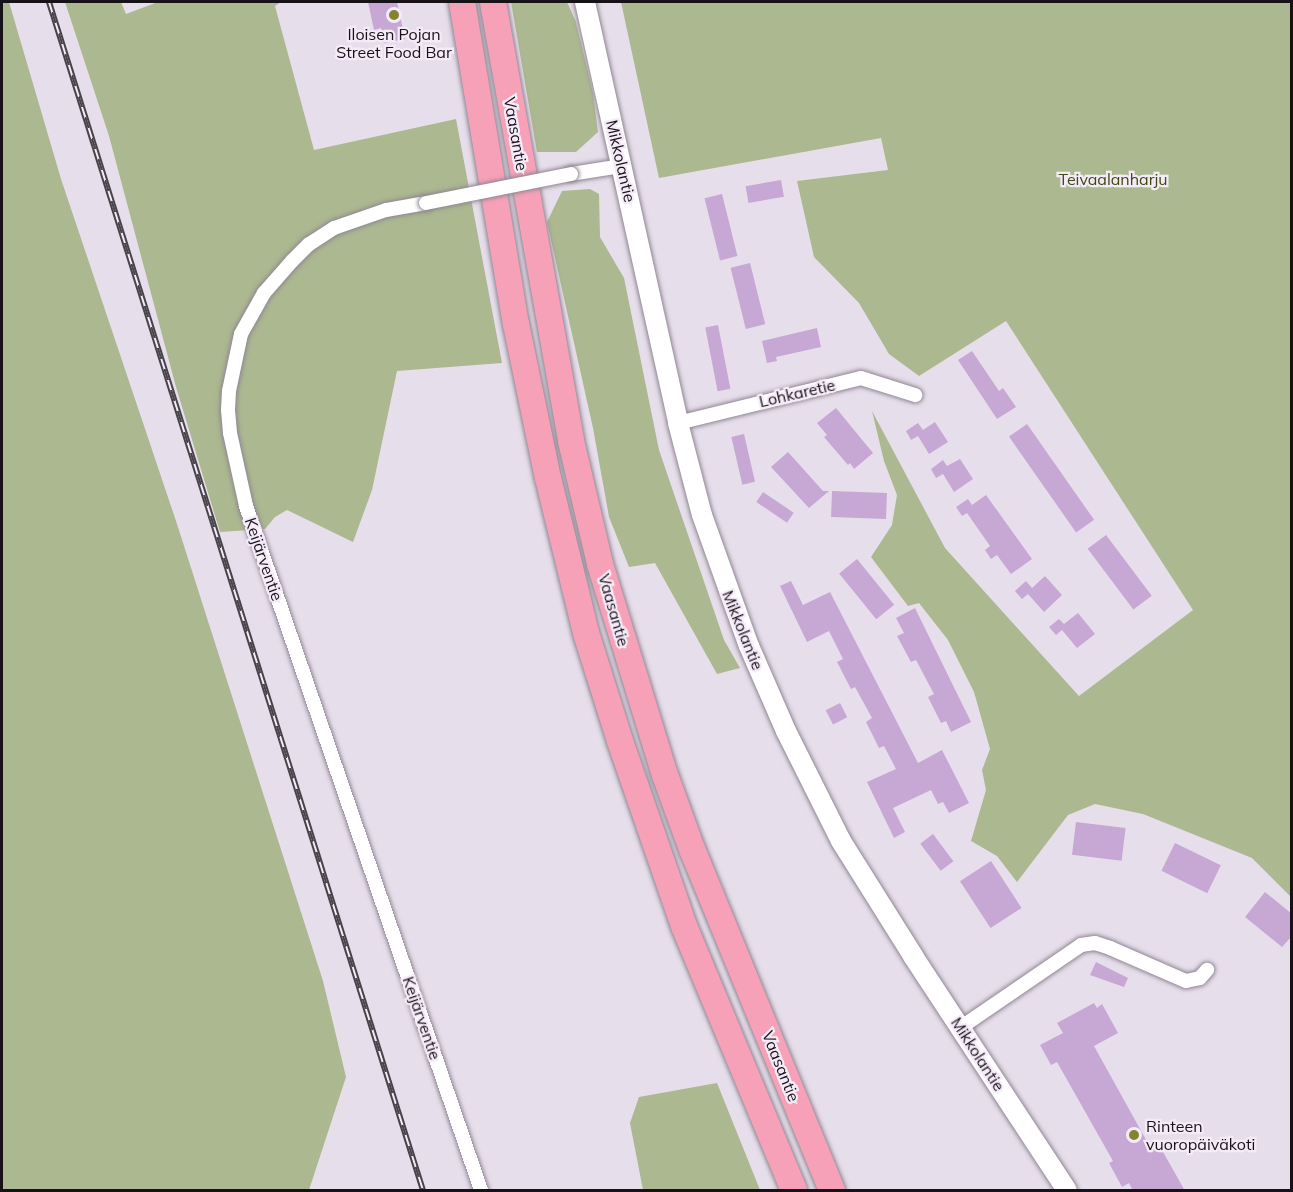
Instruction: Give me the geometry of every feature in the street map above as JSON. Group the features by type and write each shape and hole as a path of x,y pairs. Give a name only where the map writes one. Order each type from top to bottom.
{"highway":[{"name":"Vaasantie","path":"462,2 516,324 548,478 586,633 620,741 684,926 794,1191"},
{"name":"Vaasantie","path":"493,2 571,441 600,564 658,754 692,849 832,1191"}],"main road":[{"name":"Mikkolantie","path":"585,2 678,423 702,515 726,587 786,730 841,840 1067,1191"}],"street":[{"name":"Keijärventie","path":"481,1191 246,506 228,410 229,391 242,334 264,293 309,244 334,228 386,210 621,166"},
{"name":"Lohkaretie","path":"678,423 861,378 915,395"},
{"path":"960,1028 1081,945 1095,943 1110,948 1186,981 1200,978 1207,970"}],"green space":[{"path":"2,2 9,2 61,179 177,524 323,981 346,1077 309,1190 2,1190"},
{"path":"65,2 121,2 126,14 158,2 281,2 275,6 314,150 456,119 502,363 397,371 372,490 353,542 287,510 275,517 265,529 220,532 176,387 109,136"},
{"path":"511,2 567,2 576,22 593,93 598,132 576,152 537,152"},
{"name":"Teivaalanharju","path":"621,2 1291,2 1291,897 1252,858 1143,814 1095,804 1068,815 1017,882 997,856 971,841 986,790 982,770 990,749 974,692 948,640 919,603 908,606 871,557 892,525 897,495 884,461 872,411 945,548 1079,696 1193,610 1006,321 919,376 889,354 859,303 814,257 797,181 888,170 881,138 659,178"},
{"path":"590,189 599,194 600,237 624,278 659,450 724,640 740,668 717,674 655,563 629,567 609,517 593,428 547,222 562,191"},
{"path":"717,1083 760,1190 643,1190 630,1123 639,1097"}],"building":[{"path":"368,2 397,2 405,39 384,43 381,28 374,30"},
{"path":"781,180 784,197 748,203 746,186"},
{"path":"722,194 737,256 720,260 705,198"},
{"path":"750,263 765,324 746,329 731,268"},
{"path":"718,325 730,389 718,391 705,327"},
{"path":"817,328 821,347 776,357 777,361 767,363 762,341"},
{"path":"972,351 999,391 1003,388 1016,407 997,419 958,360"},
{"path":"836,408 873,453 854,469 824,437 827,435 817,423"},
{"path":"935,422 948,442 929,454 918,436 911,440 906,431 918,423 923,430"},
{"path":"1027,424 1094,520 1076,532 1009,437"},
{"path":"744,434 755,482 742,485 731,437"},
{"path":"788,452 823,491 829,491 809,508 771,467"},
{"path":"960,459 973,479 954,492 943,474 936,478 931,469 943,460 947,466"},
{"path":"832,491 887,493 886,519 831,517"},
{"path":"763,492 794,513 787,523 756,502"},
{"path":"986,495 1032,559 1011,574 997,555 991,559 985,550 990,546 967,513 962,516 956,507 968,499 972,505"},
{"path":"1106,535 1152,596 1133,610 1088,549"},
{"path":"857,559 894,605 876,619 839,573"},
{"path":"1045,576 1062,595 1044,612 1028,594 1022,599 1015,591 1026,581 1032,588"},
{"path":"791,581 803,605 830,592 918,763 942,750 969,803 949,813 943,802 938,804 931,790 893,808 905,832 894,838 867,782 896,769 884,746 879,748 866,722 872,718 855,687 851,689 837,662 843,659 829,631 807,642 780,586"},
{"path":"915,608 971,722 951,732 946,721 941,723 928,697 934,694 916,660 911,662 897,636 904,633 896,618"},
{"path":"1078,613 1095,634 1077,648 1062,630 1056,635 1049,627 1059,619 1064,624"},
{"path":"840,703 847,717 833,725 826,710"},
{"path":"1076,822 1126,828 1122,861 1072,855"},
{"path":"933,834 953,861 941,871 920,844"},
{"path":"1175,843 1221,865 1207,893 1161,871"},
{"path":"991,861 1021,908 990,928 960,881"},
{"path":"1265,892 1292,914 1292,936 1282,947 1245,917"},
{"path":"1096,962 1128,978 1124,987 1090,975"},
{"path":"1094,1003 1097,1008 1102,1004 1118,1033 1094,1046 1150,1147 1158,1143 1185,1191 1133,1191 1129,1183 1122,1187 1109,1163 1113,1161 1057,1062 1051,1065 1040,1045 1063,1033 1057,1023"}],"railway":[{"path":"49,2 423,1190"}],"place":[{"name":"Iloisen Pojan Street Food Bar","path":"394,15"},
{"name":"Rinteen vuoropäiväkoti","path":"1134,1135"}]}
